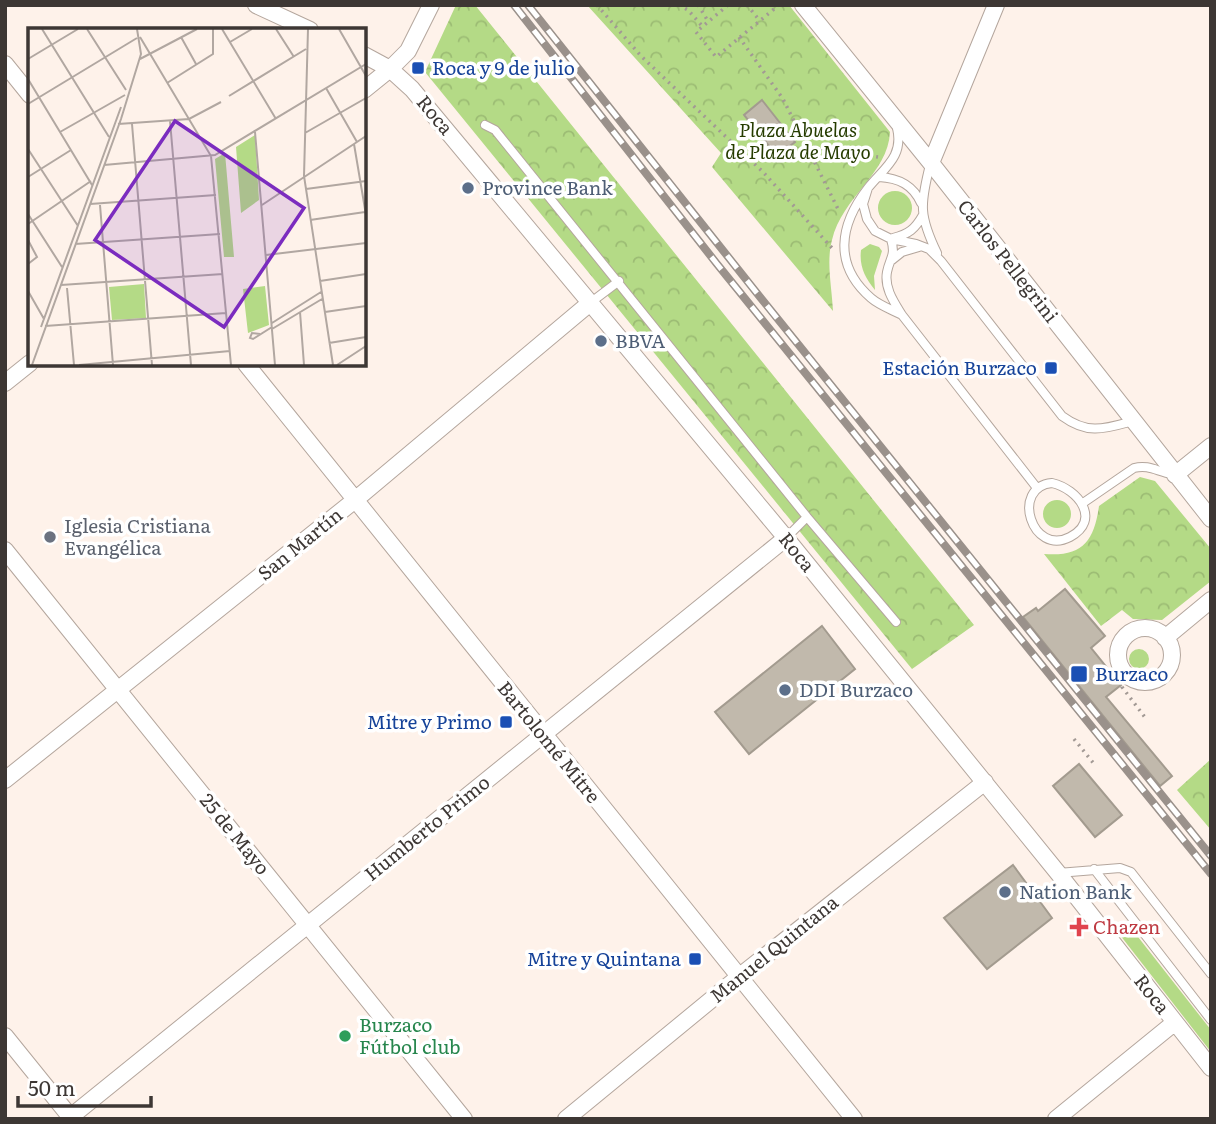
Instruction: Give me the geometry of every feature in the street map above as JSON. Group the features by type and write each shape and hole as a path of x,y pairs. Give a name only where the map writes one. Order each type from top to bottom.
{"street":[{"path":"256,5 306,28"},
{"path":"366,88 408,51 431,5"},
{"name":"Carlos Pellegrini","path":"803,5 1211,519"},
{"path":"931,163 996,5"},
{"name":"Roca","path":"366,56 390,69 412,89 786,538 1058,873 1211,1068"},
{"path":"5,64 28,92"},
{"name":"San Martín","path":"5,780 355,500 590,303"},
{"path":"5,383 28,365"},
{"name":"Bartolomé Mitre","path":"248,366 853,1119"},
{"path":"1175,475 1211,446"},
{"name":"Humberto Primo","path":"70,1118 786,538"},
{"name":"25 de Mayo","path":"5,550 464,1119"},
{"path":"1165,638 1211,600"},
{"path":"1140,629 1149,629 1165,638 1171,653 1168,669 1162,676 1147,682 1138,681 1124,673 1118,656 1124,638 1140,629"},
{"name":"Manuel Quintana","path":"566,1119 740,976 985,782"},
{"path":"1056,1119 1174,1023"},
{"path":"5,1036 70,1118"}],"lane":[{"path":"896,121 898,150 888,168 868,188 857,206 848,229 844,258 851,274 873,300 902,315"},
{"path":"485,125 495,130 807,517 896,622"},
{"path":"921,203 931,163"},
{"path":"879,177 893,178 916,192 921,203 924,227 942,261"},
{"path":"868,188 863,204 867,219 875,231 891,239 929,249 942,261 1062,416 1088,430 1133,421"},
{"path":"891,239 907,234 916,227 923,215"},
{"path":"891,239 894,250 886,281 890,296 1037,488"},
{"path":"892,260 902,252 922,246"},
{"path":"590,303 619,281"},
{"path":"1083,503 1134,468 1143,466 1175,475"},
{"path":"1045,484 1060,485 1083,503 1083,523 1076,533 1063,540 1050,540 1039,534 1028,512 1030,497 1037,488 1045,484"},
{"path":"786,538 807,517"},
{"path":"1058,873 1120,868 1131,872 1211,974"},
{"path":"1094,869 1211,1020"}],"path":[{"path":"597,5 641,56 763,172 830,248 844,251"},
{"path":"679,5 691,12 703,27"},
{"path":"698,5 708,22"},
{"path":"729,5 696,32 716,57 779,5"},
{"path":"747,5 760,21"},
{"path":"740,37 775,84 848,229"},
{"path":"807,146 892,159"},
{"path":"1124,673 1122,687 1147,720"},
{"path":"1074,739 1095,765"}],"green space":[{"path":"456,5 475,5 974,625 912,669 425,72"},
{"name":"Plaza Abuelas de Plaza de Mayo","path":"587,5 789,5 890,132 882,161 845,211 832,240 829,266 833,311 712,167 721,153"},
{"path":"895,191 907,196 912,208 907,220 895,225 883,220 878,208 883,196"},
{"path":"870,244 882,251 874,276 875,290 861,261 861,250"},
{"path":"1140,477 1155,481 1211,549 1211,581 1162,620 1133,619 1122,610 1101,626 1044,554 1068,553 1084,545 1094,529 1099,506"},
{"path":"1057,500 1067,504 1071,514 1067,524 1057,528 1047,524 1043,514 1047,504"},
{"path":"1139,649 1146,652 1149,659 1146,666 1139,669 1132,666 1129,659 1132,652"},
{"path":"1211,759 1211,830 1177,790"},
{"path":"1131,928 1211,1030 1211,1052 1120,935"}],"building":[{"path":"762,100 795,142 777,156 744,115"},
{"path":"1065,589 1105,636 1091,648 1121,685 1106,697 1172,776 1160,786 1023,617 1036,608 1038,611"},
{"name":"DDI Burzaco","path":"822,626 855,669 749,754 715,712"},
{"path":"1079,764 1122,815 1095,837 1053,786"},
{"name":"Nation Bank","path":"1013,865 1052,918 987,969 944,918"}],"railway":[{"path":"514,5 717,264 1211,874"},
{"path":"528,5 1211,856"}],"place":[{"name":"Roca y 9 de julio","path":"418,68"},
{"name":"Province Bank","path":"468,188"},
{"name":"BBVA","path":"601,341"},
{"name":"Estación Burzaco","path":"1051,368"},
{"name":"Iglesia Cristiana Evangélica","path":"50,537"},
{"name":"Burzaco","path":"1079,674"},
{"name":"DDI Burzaco","path":"785,690"},
{"name":"Mitre y Primo","path":"506,722"},
{"name":"Nation Bank","path":"1005,892"},
{"name":"Chazen","path":"1079,927"},
{"name":"Mitre y Quintana","path":"695,959"},
{"name":"Burzaco Fútbol club","path":"345,1036"}]}
